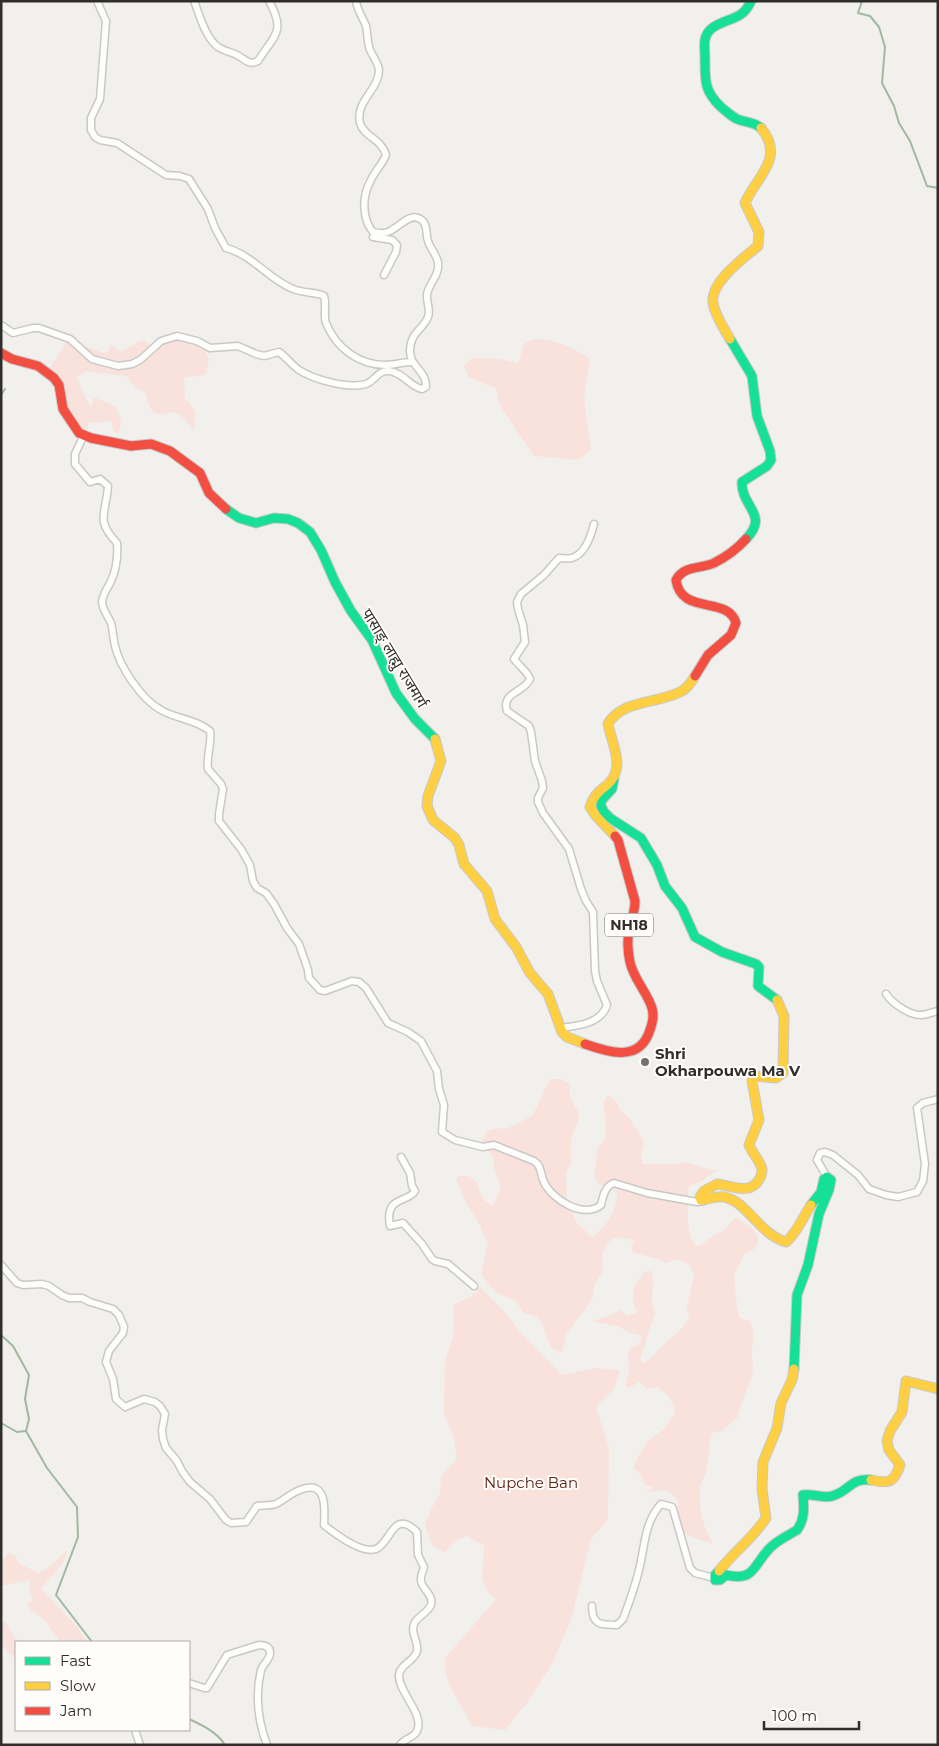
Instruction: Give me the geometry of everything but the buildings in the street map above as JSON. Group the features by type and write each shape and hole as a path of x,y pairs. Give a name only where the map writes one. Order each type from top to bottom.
{"main road":[{"path":"751,1 744,13 734,20 724,22 708,31 704,43 708,92 728,114 739,120 753,122 762,130 771,144 768,166 748,195 745,203 759,232 758,246 721,278 713,297 713,304 731,343 752,376 757,416 770,451 770,460 767,466 742,482 741,488 756,517 756,526 753,533 716,562 683,571 676,580 679,590 688,600 727,610 735,621 734,630 712,650 697,670 688,687 683,691 623,709 611,718 608,724 615,748 617,771 612,789 601,801 604,812 610,818 641,838 657,865 665,886 682,908 688,926 696,937 722,952 756,964 759,967 758,986 777,1000 784,1016 783,1073 776,1078 755,1076 752,1081 759,1120 749,1145 756,1160 762,1167 760,1178 756,1184 746,1190 717,1184 701,1194 700,1197 704,1201 717,1196 731,1199 741,1206 773,1238 786,1242 792,1237 802,1218 821,1192 826,1177 831,1180 831,1186 819,1214 813,1247 797,1295 795,1366 792,1380 781,1402 777,1428 763,1462 762,1489 766,1518 758,1530 726,1561 714,1575 714,1578 717,1580 726,1575 738,1578 748,1575 770,1547 800,1526 804,1514 803,1495 808,1493 827,1497 834,1496 843,1492 852,1482 857,1480 868,1480 877,1483 890,1482 900,1465 887,1448 885,1441 889,1430 900,1418 903,1410 904,1386 906,1382 912,1381 928,1388 938,1389"},
{"path":"1,353 12,359 38,366 54,378 59,385 63,409 75,430 84,435"},
{"name":"पासाङ् लाह्मु राजमार्ग","path":"84,435 131,446 151,444 170,451 200,473 209,493 239,518 256,523 274,518 288,519 298,523 310,532 321,550 334,582 350,611 372,640 396,693 416,719 434,737 441,761 428,796 428,812 432,820 455,838 464,864 486,891 495,919 516,947 530,973 548,994 560,1028"},
{"name":"NH18","path":"560,1028 567,1037 577,1042 599,1050 622,1053 642,1046 648,1037 654,1018 651,1006 630,963 628,933 635,909 635,901 620,847 615,835 604,826 590,807 592,797 614,779"}],"street":[{"path":"97,1 106,21 100,98 90,123 95,137 100,140 117,143 166,175 189,179 208,209 215,228 226,248 242,253 279,282 292,289 324,296 325,322 340,346 355,358 363,362 383,365 412,362"},
{"path":"194,1 202,22 216,45 248,63 253,63 258,61 278,30 274,10 268,1"},
{"path":"1,325 13,334 33,328 64,336 92,359 118,366 132,364 140,360 161,341 176,336 197,341 210,348 238,346 264,356 279,352 304,373 345,385 368,383 380,373 391,371 399,374 418,388 426,387 425,377 412,362 409,351 415,332 426,322 429,316 428,292 438,273 437,260 428,241 426,224 423,220 416,217 412,218 388,232 379,233 372,232 365,219 366,191 386,155 384,148 366,132 360,122 362,102 375,85 379,70 376,60 370,52 366,27 356,1"},
{"path":"373,237 392,240 397,245 396,252 384,275"},
{"path":"84,435 75,454 75,464 90,482 100,479 108,486 102,514 104,528 117,543 117,564 111,582 105,590 102,603 111,623 115,647 127,674 152,705 210,731 212,739 209,749 208,769 223,789 218,814 219,821 242,849 250,865 253,881 257,888 266,893 299,944 309,978 320,990 325,991 352,981 359,982 366,988 388,1023 408,1032 421,1041 437,1071 439,1089 444,1105 442,1132 454,1140 483,1147 494,1145 534,1161 538,1164 546,1186 563,1202 588,1210 599,1207 606,1188 611,1183 647,1193 697,1202 704,1201"},
{"path":"560,1028 592,1021 604,1014 607,1005 597,981 595,970 593,912 581,890 569,849 539,807 538,798 543,788 529,726 507,711 506,704 509,696 525,688 530,679 529,675 518,666 514,659 525,642 517,602 521,594 544,575 559,558 570,558 581,552 594,524"},
{"path":"886,994 910,1013 920,1015 938,1011"},
{"path":"826,1177 817,1160 820,1152 833,1155 858,1175 869,1189 898,1197 917,1192 923,1181 925,1164 917,1108 922,1103 938,1099"},
{"path":"401,1156 410,1173 412,1186 415,1191 412,1195 394,1204 389,1217 390,1226 403,1223 422,1244 432,1259 448,1264 474,1286"},
{"path":"1,1265 17,1283 23,1285 42,1284 69,1298 82,1298 113,1309 119,1315 124,1327 123,1333 109,1351 106,1362 113,1379 116,1399 126,1407 144,1399 155,1402 160,1406 165,1414 162,1430 166,1448 190,1482 210,1499 226,1520 232,1523 246,1522 257,1506 265,1504 274,1505 300,1490 312,1488 318,1490 323,1495 325,1507 324,1525 353,1544 370,1550 375,1549 380,1546 399,1524 412,1527 417,1532 418,1555 424,1567 420,1579 421,1584 431,1601 430,1606 413,1627 417,1652 413,1659 400,1671 400,1683 410,1701 418,1722 418,1728 415,1734 409,1739 404,1740 400,1745"},
{"path":"592,1606 592,1616 601,1625 617,1625 623,1619 639,1571 648,1526 653,1513 662,1504 673,1509 690,1568 695,1573 714,1578"},
{"path":"190,1683 207,1688 227,1655 258,1645 268,1648 270,1656 263,1665 260,1676 258,1703 259,1715 267,1745"},
{"path":"135,1731 140,1745"}],"green space":[{"path":"72,333 84,346 104,353 109,352 109,345 115,346 118,351 129,348 137,342 144,341 153,349 174,339 194,342 205,350 209,362 206,373 201,376 184,378 185,398 196,412 194,431 179,414 159,414 153,411 150,408 145,392 137,389 126,376 85,371 77,378 89,405 92,406 93,397 115,406 120,416 121,426 118,433 114,433 111,420 97,423 89,422 87,431 77,425 49,369"},
{"path":"539,339 566,346 590,359 584,399 591,449 579,460 534,456 500,406 496,388 469,378 464,366 472,358 501,359 518,364 524,344 531,340"},
{"path":"551,1079 561,1079 570,1083 571,1099 579,1112 578,1123 573,1132 571,1142 571,1163 566,1173 567,1204 577,1223 592,1237 610,1218 617,1199 617,1192 610,1185 599,1185 594,1176 598,1147 605,1140 606,1124 603,1103 608,1095 616,1101 620,1110 628,1117 640,1134 644,1144 641,1154 643,1164 687,1162 707,1169 717,1170 700,1182 689,1186 689,1230 692,1241 698,1247 723,1231 736,1217 754,1230 759,1240 754,1249 744,1255 734,1275 740,1318 750,1321 753,1330 752,1375 738,1417 722,1431 712,1433 706,1472 700,1487 702,1517 706,1531 713,1544 684,1533 680,1528 676,1499 672,1494 663,1490 645,1492 654,1488 645,1485 641,1475 634,1468 647,1442 664,1429 675,1412 669,1397 657,1387 647,1389 640,1382 628,1388 626,1387 629,1351 630,1348 635,1347 642,1340 641,1335 631,1333 617,1326 592,1321 620,1310 628,1316 637,1312 633,1302 634,1287 646,1271 651,1271 653,1277 652,1303 655,1313 640,1359 643,1363 646,1362 688,1320 690,1314 686,1310 694,1275 690,1266 681,1260 665,1263 636,1253 632,1251 631,1246 634,1241 614,1237 606,1245 602,1255 603,1271 595,1284 592,1300 567,1333 563,1350 559,1353 550,1346 541,1321 537,1317 522,1312 515,1301 497,1293 481,1274 488,1243 481,1227 464,1199 456,1179 458,1176 469,1176 477,1182 484,1199 493,1206 501,1188 494,1168 494,1158 481,1142 487,1131 496,1128 506,1129 532,1116"},
{"name":"Nupche Ban","path":"480,1287 562,1375 596,1368 620,1370 614,1389 596,1407 609,1448 608,1520 591,1539 571,1620 552,1664 527,1703 505,1730 472,1726 450,1685 445,1667 445,1658 496,1599 487,1591 482,1578 484,1546 467,1536 456,1541 444,1553 432,1545 425,1525 432,1507 440,1494 441,1476 457,1458 453,1435 444,1414 445,1361 453,1336 454,1304 471,1297"},
{"path":"67,1550 65,1560 41,1589 73,1622 87,1641 60,1641 43,1619 30,1610 27,1603 32,1602 33,1597 29,1591 31,1584 29,1580 1,1586 1,1562 8,1553 15,1556 18,1563 39,1573 53,1564"},
{"path":"5,1621 19,1641 15,1641 15,1657 2,1645 1,1625"}],"waterway":[{"path":"862,1 858,13 870,16 879,27 885,47 882,83 894,106 899,123 910,141 927,186 938,188"},
{"path":"1,395 5,389"},
{"path":"1,1335 13,1346 29,1375 25,1399 29,1419 26,1431 47,1468 77,1507 78,1537 56,1595 91,1641"},
{"path":"1,1423 17,1432 26,1431"},
{"path":"190,1719 214,1733 225,1745"}],"traffic: fast":[{"path":"751,1 743,13 717,25 706,35 706,79 711,96 721,107 737,119 755,124 761,128"},
{"path":"730,339 752,376 757,416 770,451 771,460 767,466 742,482 743,491 755,517 753,531 746,539"},
{"path":"226,509 239,518 256,523 274,518 288,519 298,523 310,532 351,611 372,640 396,693 415,719 435,739"},
{"path":"614,779 612,789 601,801 604,812 641,838 657,865 665,886 682,908 695,937 722,952 756,964 759,967 758,986 777,1000"},
{"path":"794,1369 797,1295 808,1265 819,1214 829,1190 831,1180 827,1177 824,1179 821,1192 811,1205"},
{"path":"719,1571 715,1575 715,1580 720,1580 726,1575 736,1577 749,1574 771,1547 800,1526 804,1509 803,1495 831,1496 840,1493 855,1482 871,1480"}],"traffic: slow":[{"path":"730,339 716,312 713,295 729,271 758,246 759,232 745,203 770,158 771,149 768,139 761,128"},
{"path":"615,836 590,807 596,795 606,786 616,772 616,756 608,724 622,710 682,691 695,676"},
{"path":"435,739 441,761 428,796 427,806 433,820 455,838 464,864 487,891 495,919 516,947 530,973 548,994 562,1032 567,1037 585,1044"},
{"path":"777,1000 784,1016 783,1073 776,1078 755,1076 752,1081 759,1120 749,1145 762,1168 761,1176 752,1187 741,1188 717,1184 704,1191 700,1197 701,1200 715,1197 724,1197 732,1200 747,1211 768,1232 786,1242 797,1230 811,1205"},
{"path":"719,1571 766,1518 762,1489 763,1462 777,1428 781,1403 792,1380 794,1369"},
{"path":"871,1480 890,1481 895,1476 900,1465 889,1450 887,1441 890,1431 902,1412 906,1381 938,1389"}],"traffic: jam":[{"path":"1,353 12,359 38,366 54,378 59,385 63,409 79,433 91,438 131,446 151,444 170,451 200,473 209,493 226,509"},
{"path":"695,676 708,655 731,635 736,623 731,615 724,610 686,598 680,591 676,580 683,572 709,565 723,558 746,539"},
{"path":"585,1044 614,1052 632,1051 645,1040 653,1019 650,1002 634,974 629,959 628,935 635,901 618,840 615,836"}],"place":[{"name":"Shri Okharpouwa Ma V","path":"645,1062"}]}
